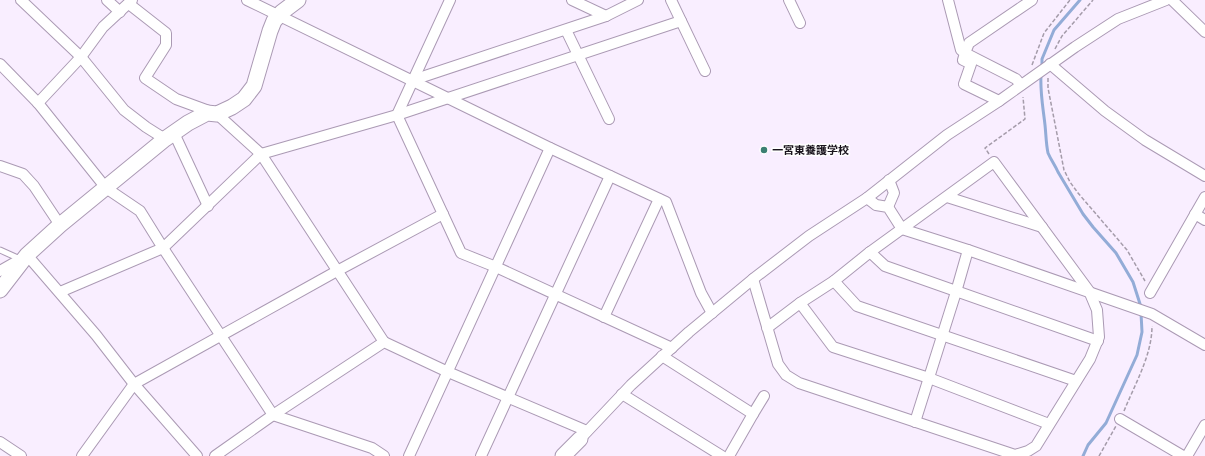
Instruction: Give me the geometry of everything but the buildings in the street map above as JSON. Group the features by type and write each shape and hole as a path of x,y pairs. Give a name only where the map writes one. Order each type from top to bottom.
{"street":[{"path":"21,0 81,57 124,110 146,127 169,136 208,206"},
{"path":"107,0 120,12"},
{"path":"247,0 550,148 666,202 701,293 712,313"},
{"path":"0,271 24,257 60,225 169,136 188,123 207,113 217,114 244,99 254,86 274,21 279,15 298,0"},
{"path":"450,0 397,115 461,253 556,294 672,348"},
{"path":"572,0 606,16"},
{"path":"413,80 606,16 638,0"},
{"path":"671,0 705,71"},
{"path":"789,0 800,23"},
{"path":"948,0 961,50 1016,79 1021,85"},
{"path":"998,101 964,84 971,64 963,60 965,53 969,43 1032,0"},
{"path":"1142,9 1148,0"},
{"path":"563,456 622,394 662,356 753,279 809,236 867,198 947,135 1118,19 1166,0"},
{"path":"1172,0 1205,32"},
{"path":"38,103 81,57 104,28 131,2 166,32 166,45 145,78 176,99 217,114 261,154 384,342 508,398 584,435"},
{"path":"60,292 163,248 261,154 397,115 681,20"},
{"path":"566,30 609,119"},
{"path":"0,64 38,103 106,188 140,211 220,336 273,415 372,448 384,456"},
{"path":"1049,65 1105,111 1145,140 1205,176"},
{"path":"409,456 550,148"},
{"path":"753,279 767,328 778,364 786,375 799,384 1015,455 1028,451 1036,446 1090,359 1099,338 1097,310 1089,291 994,162 870,252 834,281 800,303 767,328"},
{"path":"0,166 23,174 34,186 60,225"},
{"path":"481,456 610,176"},
{"path":"888,207 894,193 889,180"},
{"path":"947,197 1042,227"},
{"path":"1150,293 1205,197"},
{"path":"867,198 876,206 888,207"},
{"path":"604,317 659,199"},
{"path":"888,207 902,230 968,250 1150,313 1205,345"},
{"path":"82,456 134,384 443,214"},
{"path":"1195,214 1205,220"},
{"path":"915,422 968,250"},
{"path":"870,252 885,266 1098,341"},
{"path":"0,290 24,257"},
{"path":"24,257 60,292 134,384 197,456"},
{"path":"834,281 857,306 1076,381"},
{"path":"800,303 833,347 929,378 1049,424"},
{"path":"215,456 273,415 384,342"},
{"path":"662,356 753,414"},
{"path":"622,394 722,456"},
{"path":"729,456 764,396"},
{"path":"1120,419 1183,456"},
{"path":"1187,456 1205,425"},
{"path":"0,442 21,456"}],"lane":[{"path":"0,250 24,257"}],"path":[{"path":"1034,76 1031,68 1044,33 1070,0"},
{"path":"1093,0 1062,36 1055,47 1049,65 1048,88 1064,170 1078,193 1126,250 1137,266 1150,293"},
{"path":"994,162 985,148 1025,119 1021,85"},
{"path":"1098,456 1120,419 1146,358 1152,334 1150,313"}],"waterway":[{"path":"1042,67 1042,59 1054,30 1080,0"},
{"path":"1041,75 1041,94 1048,153 1083,214 1116,253 1133,282 1141,307"},
{"path":"1083,456 1088,445 1106,423 1137,355 1142,332 1141,313"}],"place":[{"name":"一宮東養護学校","path":"764,150"}]}
